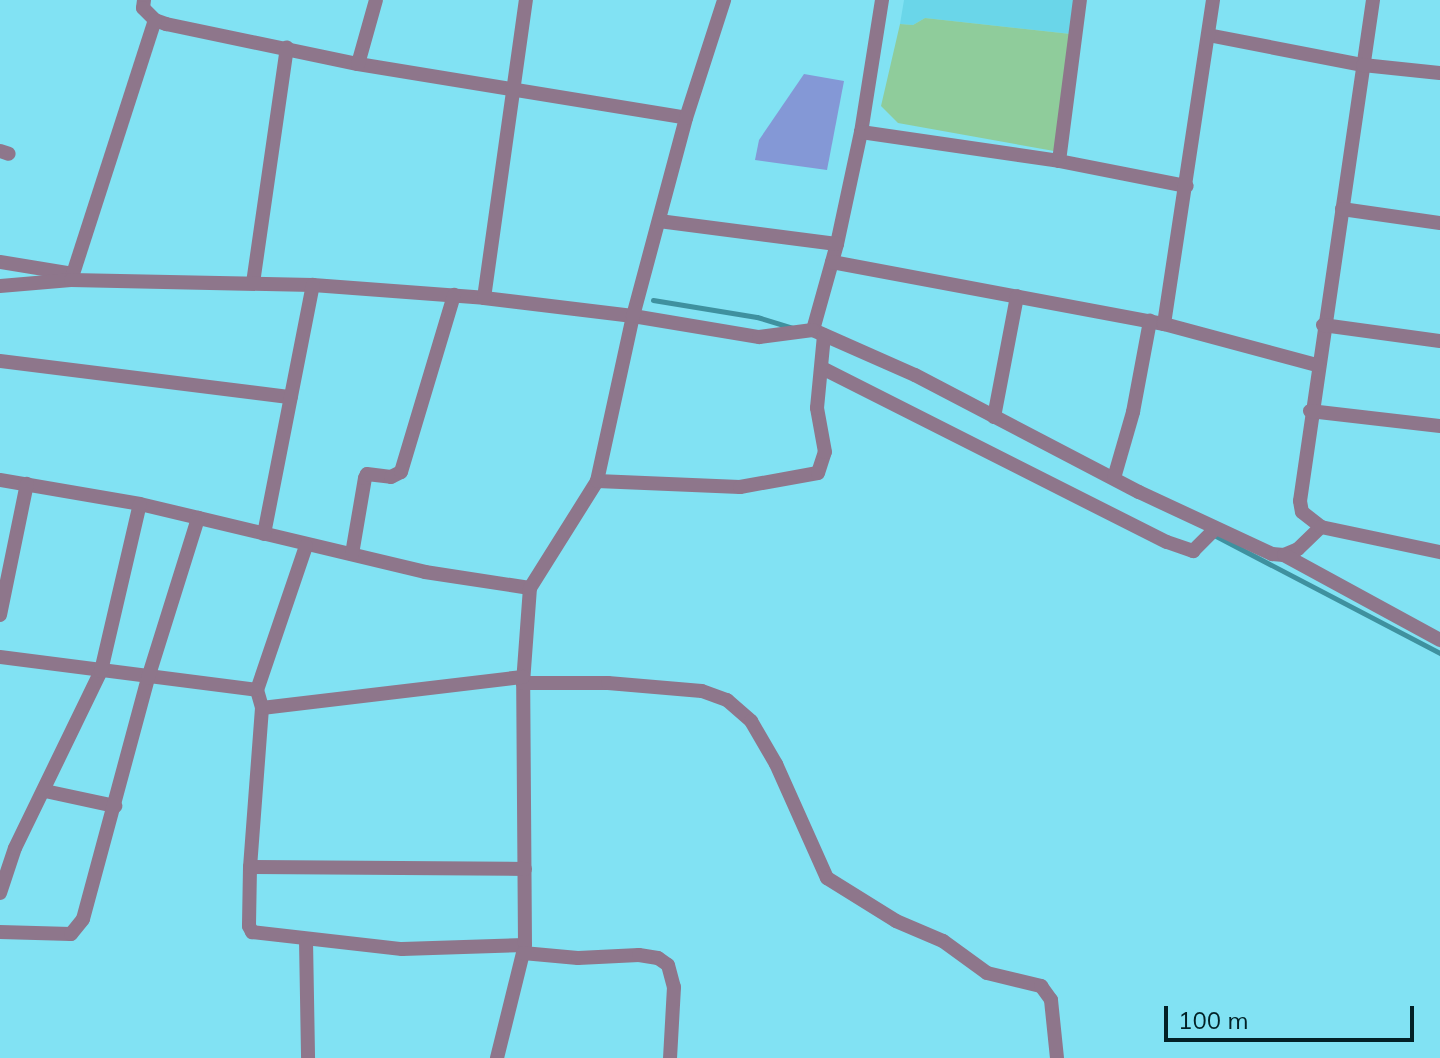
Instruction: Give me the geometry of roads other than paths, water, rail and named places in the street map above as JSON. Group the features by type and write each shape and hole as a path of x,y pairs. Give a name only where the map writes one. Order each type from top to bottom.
{"street":[{"path":"144,0 143,8 155,20 358,64 686,118"},
{"path":"358,64 376,0"},
{"path":"484,298 526,0"},
{"path":"497,1058 524,949 523,680 530,588 597,481 633,316 686,118 724,0"},
{"path":"597,481 740,487 818,473 825,452 817,408 822,368 818,333 861,132 882,0"},
{"path":"1059,161 1080,0"},
{"path":"1114,478 1157,322 1187,186 1213,0"},
{"path":"1373,0 1310,411 1300,501 1302,512 1321,527 1440,552"},
{"path":"72,277 155,20"},
{"path":"1208,35 1363,65 1440,73"},
{"path":"253,283 287,47"},
{"path":"861,132 1059,161 1187,186"},
{"path":"1342,209 1440,223"},
{"path":"659,221 837,244"},
{"path":"0,262 72,277"},
{"path":"832,262 1157,322 1317,365"},
{"path":"0,286 72,277 313,285 484,298 633,316 759,337 818,333 915,375 1215,529 1272,554 1284,555 1440,640"},
{"path":"264,534 313,285"},
{"path":"352,554 365,478 367,474 391,477 401,472 454,295"},
{"path":"994,417 1017,296"},
{"path":"1323,325 1440,341"},
{"path":"0,361 291,397"},
{"path":"822,368 1167,542 1193,551 1215,529"},
{"path":"1310,411 1440,426"},
{"path":"0,480 140,504 425,572 530,588"},
{"path":"0,615 27,484"},
{"path":"0,893 15,848 101,671 140,504"},
{"path":"0,932 71,934 83,919 148,678 198,518"},
{"path":"1284,555 1298,549 1321,527"},
{"path":"306,546 257,690 262,708 250,867 249,926 252,932 402,949 524,949 578,958 639,955 658,958 668,965 674,987 670,1058"},
{"path":"0,657 257,690"},
{"path":"262,708 523,680 702,691 727,700 751,721 776,764 827,878 896,921 943,941 987,973 1041,986 1051,1000 1057,1058"},
{"path":"45,791 115,806"},
{"path":"250,867 525,869"},
{"path":"306,940 308,1058"}],"waterway":[{"path":"653,300 757,317 793,328"},
{"path":"1214,535 1440,653"}]}
